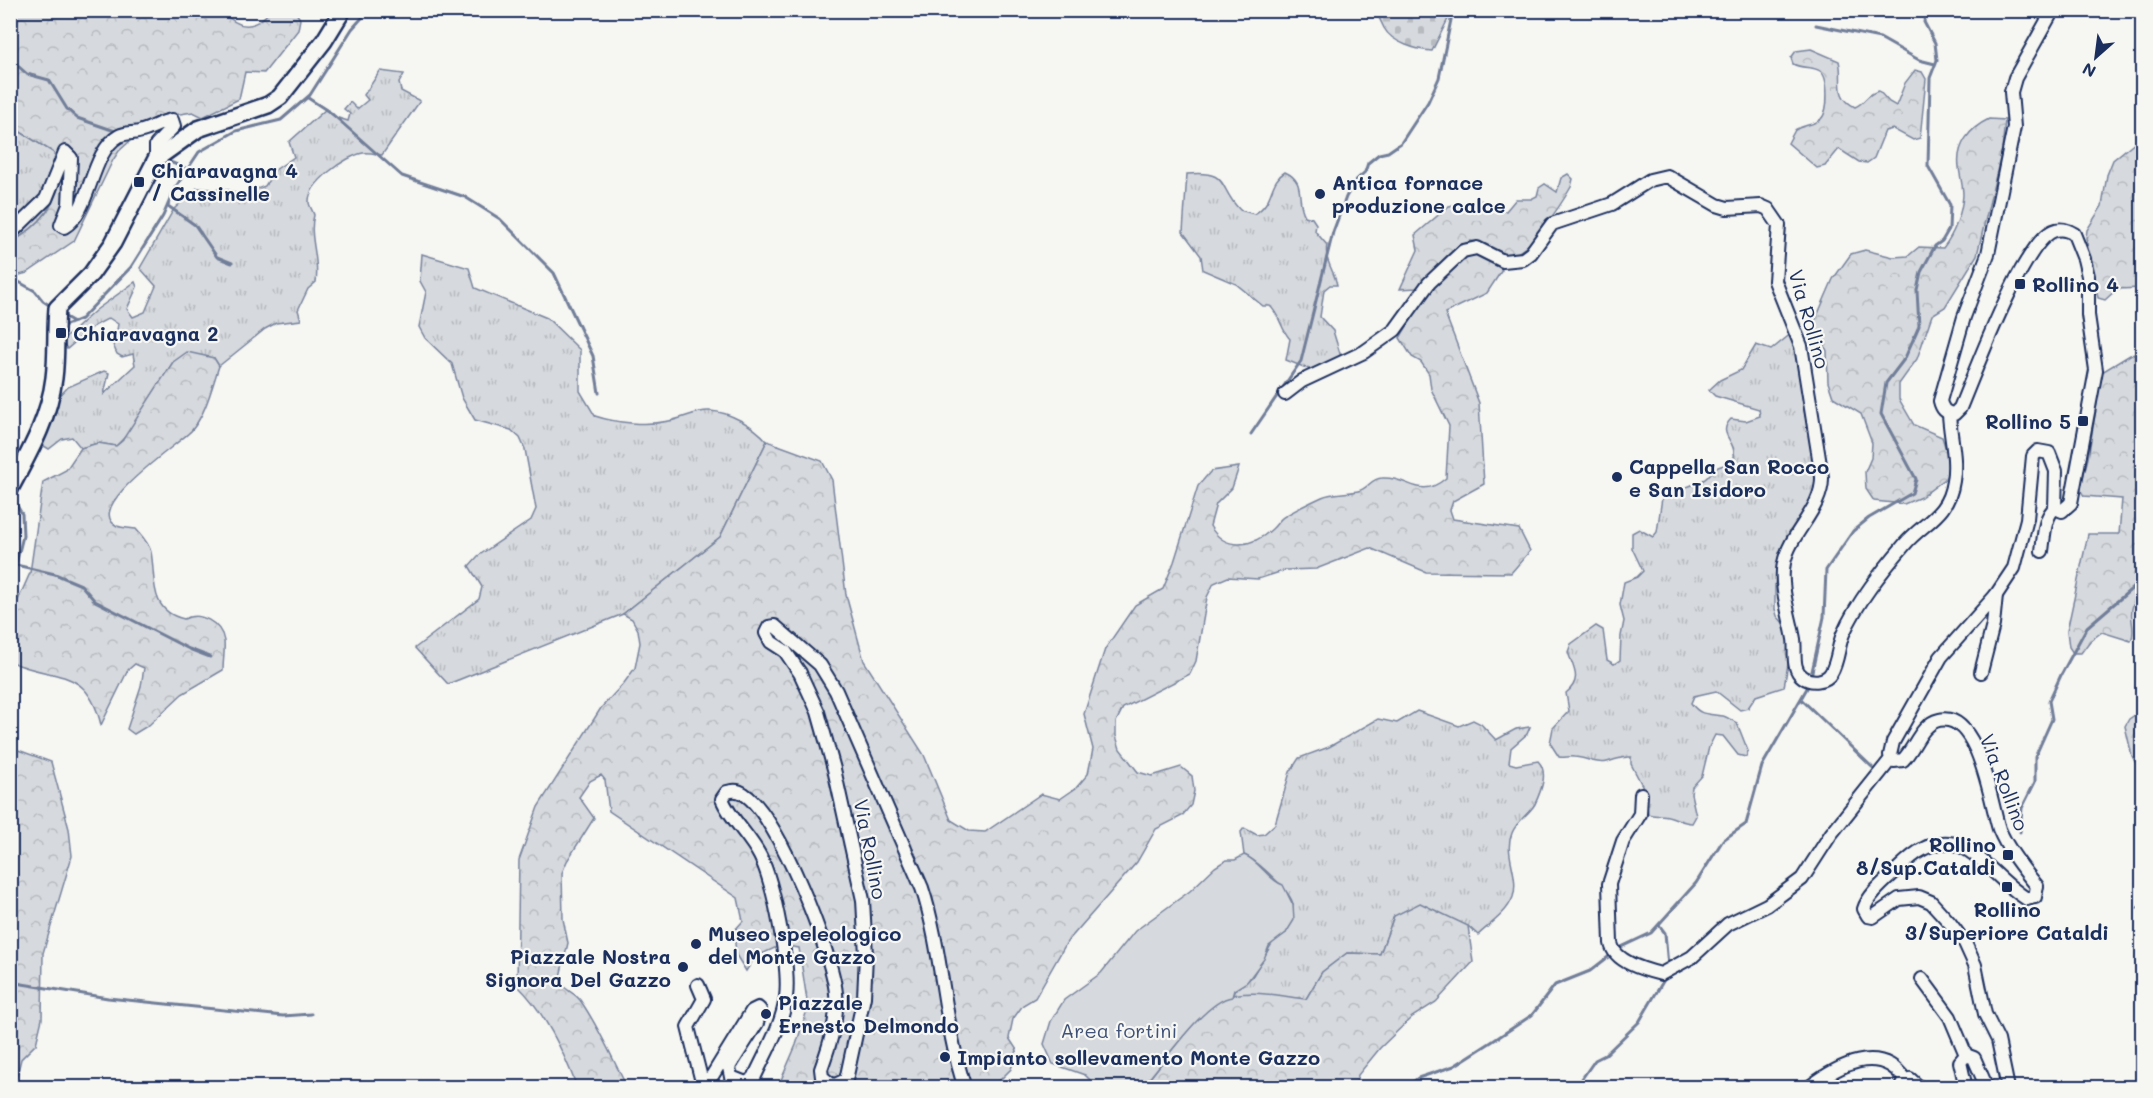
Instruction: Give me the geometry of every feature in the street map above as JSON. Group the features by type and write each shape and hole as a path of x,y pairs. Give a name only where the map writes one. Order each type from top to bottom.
{"street":[{"path":"156,159 198,129 268,105 279,97 324,41 343,10"},
{"name":"Via Rollino","path":"1285,394 1302,381 1364,352 1395,330 1442,269 1468,249 1481,249 1503,261 1523,259 1531,253 1552,224 1612,204 1650,180 1663,176 1678,181 1717,206 1768,209 1779,225 1775,281 1801,346 1822,477 1819,496 1793,541 1784,566 1795,665 1802,677 1811,681 1821,680 1831,673 1842,635 1862,601 1905,544 1937,517 1946,504 1953,481 1954,459 1949,414 1943,409 1941,397 1964,317 1988,254 2014,127 2012,92 2015,78 2053,10"},
{"path":"10,234 46,199 65,152 71,158 69,205 61,220 61,225 64,226 78,209 104,154 119,136 146,130 157,123 172,120 174,126 156,145 156,159 113,243 91,274 62,301 56,315 54,378 43,422 35,444 10,489"},
{"path":"1949,414 1954,414 1960,408 1994,321 2024,267 2047,235 2056,230 2070,231 2078,238 2085,259 2088,276 2088,315 2096,370 2071,503 2062,511 2055,508 2050,511 2042,551"},
{"name":"Via Rollino","path":"1641,794 1640,814 1623,841 1609,884 1611,943 1614,952 1621,958 1661,974 1692,957 1728,924 1767,905 1802,879 1831,834 1892,759 1893,742 1941,657 1996,596 2014,568 2027,519 2033,456 2041,450 2049,453 2056,471 2055,508"},
{"path":"1982,672 1993,625 1996,596"},
{"name":"Via Rollino","path":"698,985 704,999 688,1027 701,1077 707,1080 712,1076 752,1011 758,1008 760,1010 757,1023 729,1066 731,1077 746,1083 754,1078 781,1016 786,997 786,975 774,898 762,859 722,799 727,792 734,790 745,794 767,820 801,888 819,933 836,992 836,1019 821,1069 822,1077 833,1086 846,1080 864,997 866,955 863,900 834,769 818,712 800,673 785,651 768,638 766,633 769,627 775,626 820,664 836,691 922,888 930,912 954,1053 965,1088"},
{"name":"Via Rollino","path":"1892,759 1903,760 1926,728 1935,722 1948,720 1958,724 1978,755 1989,784 1999,829 2037,886 2035,897 2027,899 1978,854 1958,845 1937,844 1921,849 1911,856 1873,895 1864,909 1868,916 1873,917 1899,899 1919,897 1931,902 1950,923 1965,943 1975,965 1985,1014 1998,1040 2008,1088"},
{"path":"1922,979 1950,1017 1966,1055 1974,1058 1987,1088"},
{"path":"1966,1055 1960,1062 1966,1088"},
{"path":"1808,1088 1854,1061 1880,1060 1897,1069 1903,1084 1912,1079 1920,1088"}],"green space":[{"path":"11,11 223,11 235,22 247,25 259,21 270,11 295,11 300,19 298,30 264,73 245,72 239,99 203,117 193,112 160,117 119,151 74,241 27,273 16,276 11,274 11,243 40,221 47,212 57,193 62,168 53,152 11,126"},
{"path":"1375,11 1452,11 1432,51 1412,47 1393,38 1384,28"},
{"path":"1811,49 1839,61 1842,93 1848,103 1855,107 1879,91 1896,106 1905,83 1915,70 1922,72 1926,79 1920,138 1913,140 1893,129 1885,131 1874,158 1867,163 1859,162 1839,149 1825,166 1817,168 1788,143 1795,130 1818,121 1824,115 1827,102 1823,74 1817,69 1793,64 1791,58 1796,51"},
{"path":"380,71 404,74 399,83 401,91 420,101 382,155 363,153 347,159 321,179 310,195 309,204 314,215 312,232 317,273 316,282 308,289 298,310 301,320 276,323 265,329 219,366 214,358 173,362 128,434 116,446 98,443 81,448 72,437 62,439 49,449 44,446 42,441 53,403 68,387 104,371 109,373 104,394 135,365 133,354 122,357 117,354 110,338 117,330 118,324 109,318 94,326 67,349 64,344 65,338 96,310 135,282 137,287 127,309 133,317 145,312 156,286 140,268 174,209 197,188 229,190 241,195 265,186 275,170 294,157 289,142 325,110 335,117 348,121 350,114 344,109 350,102 357,109 368,100 364,95"},
{"path":"1989,119 2005,120 2002,150 1977,255 1945,307 1932,315 1917,359 1899,384 1899,399 1914,425 1942,437 1951,465 1945,479 1921,497 1904,504 1874,501 1866,489 1865,472 1871,458 1872,443 1861,414 1833,397 1828,382 1827,351 1814,323 1833,279 1851,254 1865,250 1893,257 1908,256 1919,247 1943,248 1954,230 1962,202 1959,159 1962,145 1970,132"},
{"path":"11,126 53,152 62,168 57,193 47,212 40,221 11,243"},
{"path":"2142,136 2142,288 2117,289 2105,300 2098,298 2086,238 2087,230 2102,206 2107,175 2113,160"},
{"path":"1285,172 1296,181 1302,210 1305,216 1312,218 1316,224 1315,231 1327,245 1328,261 1337,285 1330,285 1324,290 1320,317 1333,331 1342,360 1316,372 1286,360 1290,339 1270,306 1263,306 1236,284 1203,270 1201,256 1183,232 1187,174 1201,173 1217,178 1240,210 1254,214 1269,199 1276,181"},
{"path":"1568,174 1573,179 1571,187 1544,227 1518,252 1505,255 1471,241 1448,255 1417,288 1400,289 1418,250 1415,235 1449,206 1480,200 1499,211 1506,211 1516,199 1531,199 1537,196 1539,188 1545,184 1557,192 1561,178"},
{"path":"422,254 469,268 475,288 547,318 580,350 580,391 595,416 622,422 660,423 700,412 718,412 741,421 767,441 720,537 623,614 448,684 415,648 479,599 482,587 469,566 478,556 531,520 536,509 525,449 520,438 511,430 475,420 462,398 452,364 425,338 419,327 426,292 420,281"},
{"path":"1477,254 1491,259 1502,270 1487,293 1445,313 1479,403 1484,484 1453,501 1450,510 1453,519 1519,529 1530,551 1511,573 1426,572 1370,548 1316,569 1286,570 1258,579 1228,577 1214,583 1207,597 1196,661 1190,674 1123,708 1116,722 1116,736 1120,749 1138,772 1152,776 1181,767 1192,776 1194,791 1191,805 1182,816 1156,829 1137,862 1067,942 1035,998 1023,1005 1013,1019 1009,1038 1017,1050 1011,1069 993,1087 778,1087 796,1045 808,1007 799,948 781,945 755,957 746,971 736,955 734,931 743,921 738,898 609,811 605,780 601,775 590,781 579,797 594,818 562,873 563,919 568,943 559,981 578,997 587,1010 627,1087 577,1087 545,1020 517,985 519,860 538,807 601,708 635,668 640,643 638,630 632,619 623,614 720,537 767,441 822,461 832,480 846,595 864,661 924,755 951,820 969,831 985,832 1041,794 1060,799 1076,788 1088,774 1093,749 1084,714 1105,649 1135,605 1163,589 1198,486 1211,471 1239,467 1232,488 1216,504 1210,526 1223,540 1240,544 1256,540 1272,529 1283,517 1317,499 1326,495 1361,490 1378,478 1400,480 1421,488 1437,485 1446,478 1449,426 1431,389 1429,374 1421,362 1412,357 1400,338 1442,276 1465,258"},
{"path":"1792,333 1802,366 1804,410 1816,467 1816,485 1809,506 1780,557 1775,584 1777,616 1790,631 1791,647 1784,687 1756,696 1748,708 1740,710 1716,691 1694,696 1691,703 1698,711 1725,717 1737,723 1748,751 1746,757 1738,755 1723,736 1715,735 1709,747 1702,776 1692,787 1691,794 1696,816 1692,823 1665,815 1651,815 1648,814 1645,791 1631,764 1631,757 1603,763 1578,757 1559,757 1550,743 1553,728 1569,711 1566,693 1574,683 1575,673 1568,652 1571,644 1596,626 1603,630 1607,660 1614,664 1620,660 1624,621 1620,605 1624,582 1637,577 1643,571 1632,548 1632,533 1639,529 1653,537 1657,532 1662,498 1700,482 1715,469 1733,460 1733,446 1726,433 1727,424 1731,419 1746,421 1760,416 1759,409 1715,396 1709,390 1720,380 1741,370 1756,345 1771,350"},
{"path":"187,352 214,358 219,366 201,416 192,430 122,491 112,505 109,517 117,526 136,529 147,543 151,552 156,592 164,609 184,619 202,617 219,628 224,641 223,670 182,694 149,725 134,734 127,729 141,686 144,668 135,664 128,670 101,725 95,706 78,684 55,674 11,662 11,616 30,573 43,482 66,470 81,448 98,443 116,446 122,441 173,362"},
{"path":"2142,353 2142,600 2133,605 2131,641 2102,632 2090,641 2081,653 2073,653 2069,647 2067,631 2088,534 2119,534 2122,499 2084,496 2080,489 2088,458 2102,372 2130,355"},
{"path":"1417,711 1459,726 1473,720 1481,724 1496,740 1516,729 1530,727 1527,734 1511,748 1509,763 1516,765 1538,761 1543,771 1543,782 1535,804 1512,833 1509,849 1515,889 1507,908 1478,935 1468,926 1394,916 1380,954 1347,953 1322,972 1306,999 1253,994 1232,997 1234,990 1252,977 1274,940 1286,933 1293,908 1287,892 1265,870 1244,855 1241,832 1244,828 1257,835 1264,834 1275,824 1290,772 1299,758 1329,747 1378,719 1397,723"},
{"path":"2135,715 2142,722 2142,775 2132,756 2125,726"},
{"path":"10,747 51,762 69,829 72,856 43,953 42,1019 36,1044 21,1059 14,1088 10,1087"},
{"name":"Area fortini","path":"1244,855 1283,885 1293,905 1294,920 1286,933 1269,946 1264,959 1247,982 1234,990 1232,997 1209,1009 1197,1021 1142,1087 1097,1087 1085,1075 1053,1064 1044,1044 1051,1021 1064,1000 1101,973 1135,931 1190,891 1215,867 1226,860 1235,860"},
{"path":"1420,903 1468,926 1473,962 1436,1002 1412,1017 1380,1048 1358,1075 1355,1087 1142,1088 1204,1012 1214,1003 1222,998 1242,994 1306,999 1322,972 1347,953 1380,954 1394,916"}],"waterway":[{"path":"61,327 81,319 131,267 163,216 175,188 199,152 236,131 281,120 310,95 352,29 369,10"},
{"path":"1251,434 1301,361 1333,232 1346,197 1355,181 1365,172 1368,163 1379,154 1388,152 1401,143 1428,102 1439,78 1453,10"},
{"path":"1811,676 1824,617 1826,570 1853,531 1869,518 1912,493 1916,479 1881,414 1886,383 1905,358 1919,326 1917,290 1921,272 1935,246 1942,241 1949,229 1950,205 1928,166 1930,78 1937,60 1935,43 1924,22 1926,10"},
{"path":"1816,25 1880,38 1919,60 1935,64"},
{"path":"10,59 27,74 49,80 67,109 77,118 118,132"},
{"path":"308,98 331,113 402,176 465,197 500,219 554,273 593,356 599,393"},
{"path":"170,162 187,169"},
{"path":"168,206 195,225 217,257 232,263"},
{"path":"10,277 35,291 52,307"},
{"path":"62,315 74,322"},
{"path":"10,588 23,536 22,514 13,499"},
{"path":"16,565 55,574 81,585 95,601 189,649 210,657"},
{"path":"2020,832 2022,808 2035,782 2035,757 2052,719 2049,701 2061,675 2087,627 2142,580"},
{"path":"1617,949 1651,933 1696,883 1723,840 1746,824 1762,766 1810,683"},
{"path":"1802,700 1872,767"},
{"path":"2138,908 2142,904"},
{"path":"1659,925 1665,933 1668,966"},
{"path":"1406,1088 1418,1078 1454,1066 1493,1041 1532,1015 1555,985 1590,971 1612,954"},
{"path":"1569,1088 1581,1080 1595,1060 1605,1055 1639,1022 1665,978"},
{"path":"10,982 108,998 283,1016 311,1014"}],"place":[{"name":"Chiaravagna 4 / Cassinelle","path":"139,182"},
{"name":"Antica fornace produzione calce","path":"1320,194"},
{"name":"Rollino 4","path":"2020,284"},
{"name":"Chiaravagna 2","path":"61,333"},
{"name":"Rollino 5","path":"2083,421"},
{"name":"Cappella San Rocco e San Isidoro","path":"1617,477"},
{"name":"Rollino 8/Sup.Cataldi","path":"2008,855"},
{"name":"Rollino 3/Superiore Cataldi","path":"2007,887"},
{"name":"Museo speleologico del Monte Gazzo","path":"696,944"},
{"name":"Piazzale Nostra Signora Del Gazzo","path":"683,967"},
{"name":"Piazzale Ernesto Delmondo","path":"766,1014"},
{"name":"Impianto sollevamento Monte Gazzo","path":"945,1057"}]}
